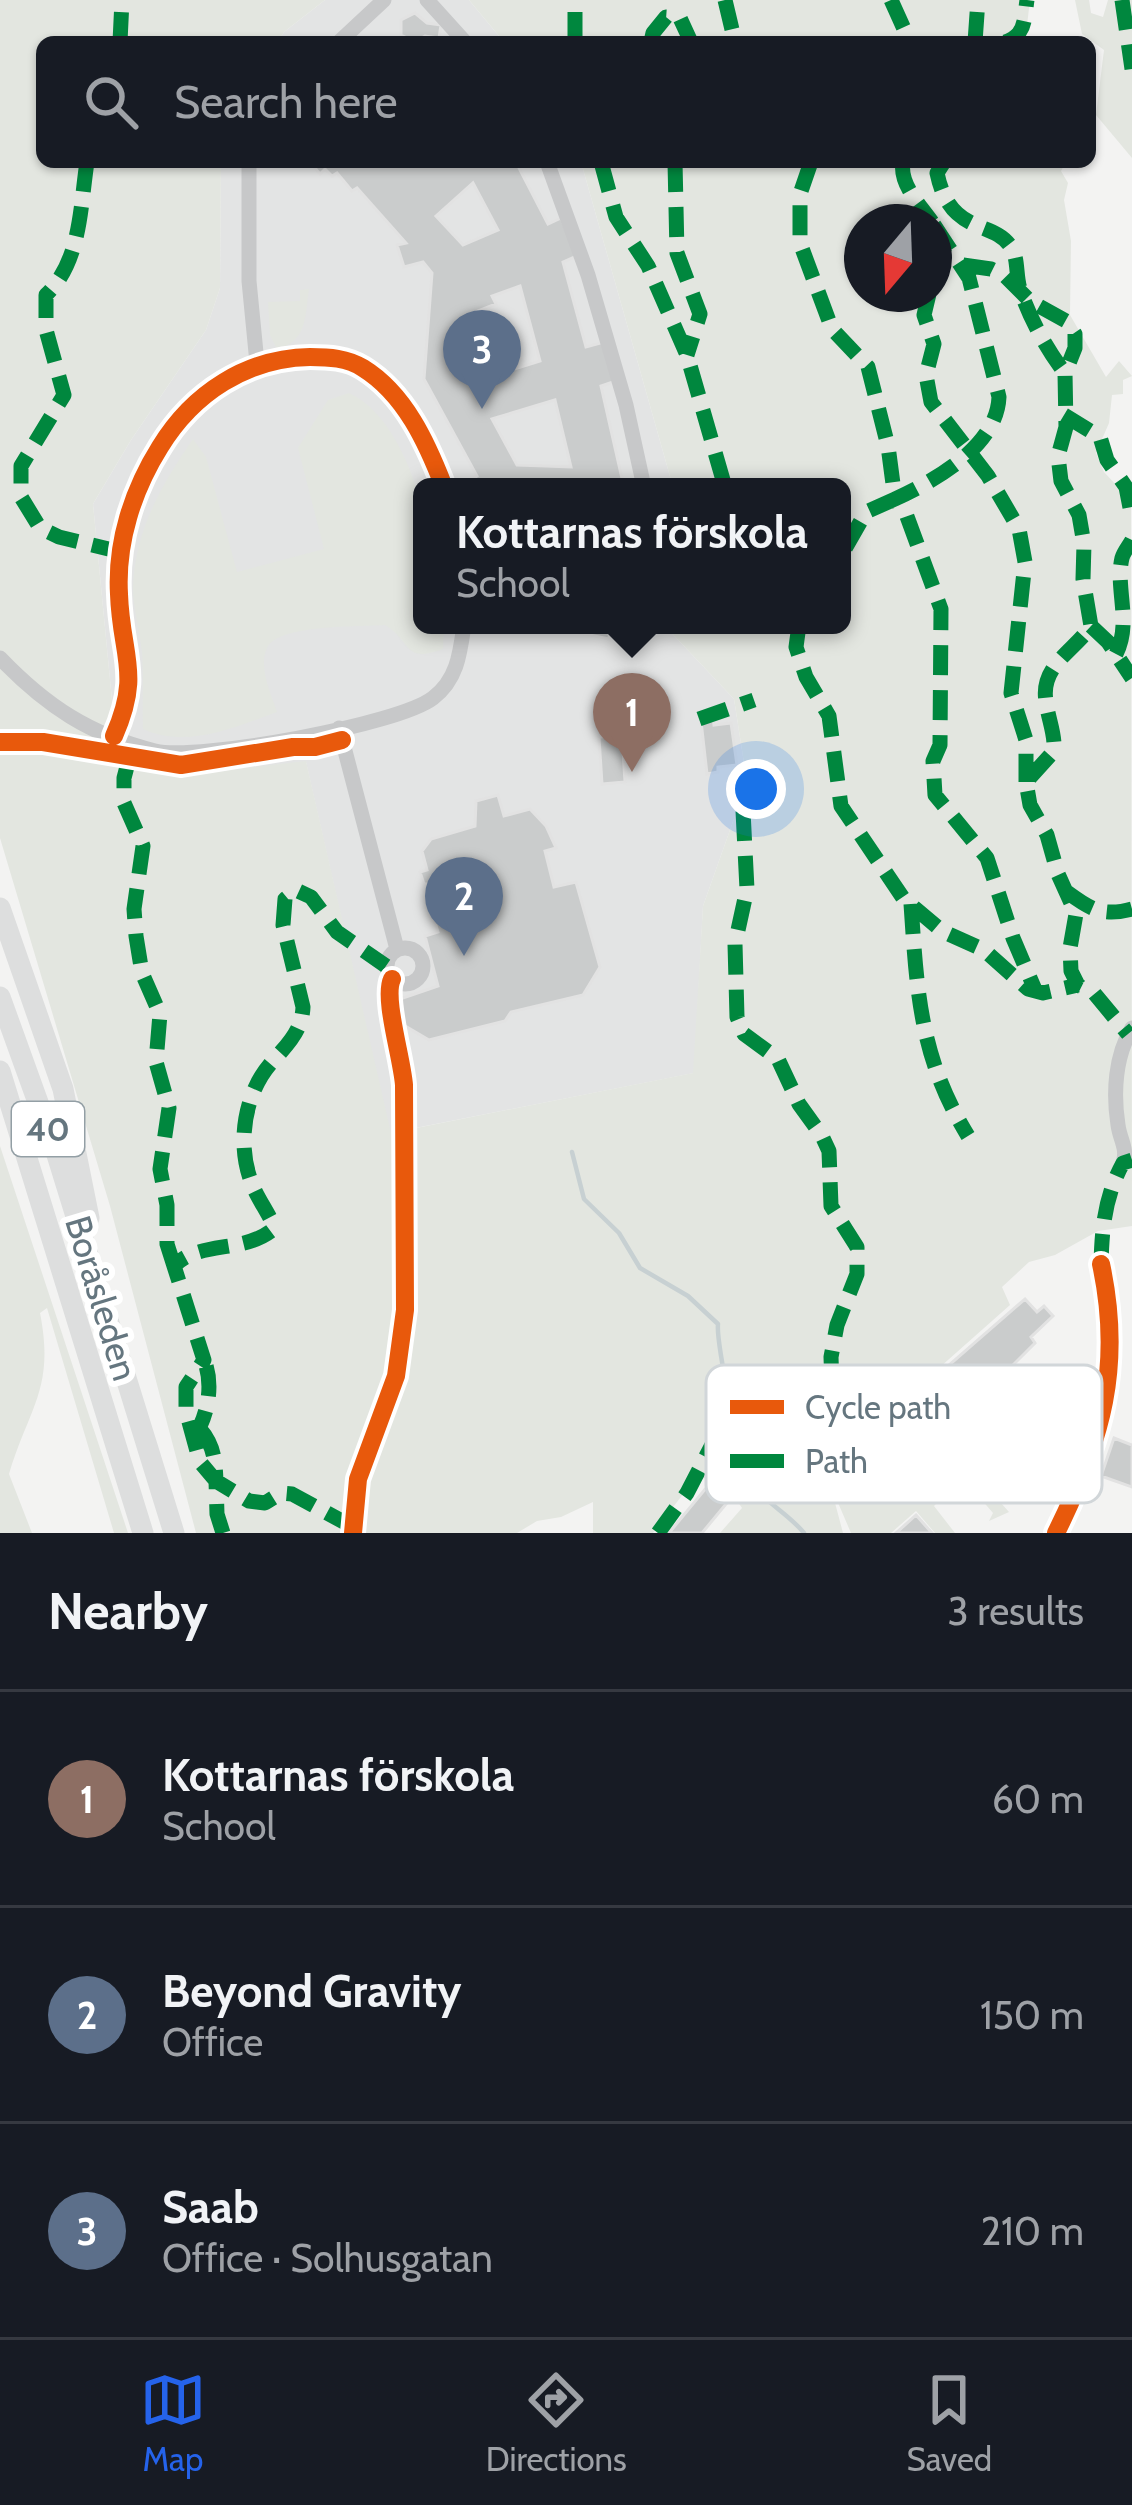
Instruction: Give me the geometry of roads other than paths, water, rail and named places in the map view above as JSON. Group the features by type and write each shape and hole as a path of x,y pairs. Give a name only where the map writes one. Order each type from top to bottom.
{"highway":[{"path":"0,908 63,1089 105,1305"},
{"name":"Boråsleden","path":"0,998 105,1305 174,1533"},
{"name":"Boråsleden","path":"0,1071 143,1533"},
{"path":"0,1102 32,1172"}],"street":[{"path":"345,36 384,0"},
{"path":"427,0 460,36"},
{"path":"249,168 249,281 257,363"},
{"path":"549,168 588,274 642,478"},
{"path":"114,736 129,700 131,676 118,593 127,518 161,444 187,412 239,371 257,363 324,357 359,365 377,378 414,422 440,478"},
{"path":"0,658 52,708 160,752 192,754 394,716 430,701 454,677 462,634"},
{"path":"339,728 397,949"},
{"path":"1123,1163 1126,1153 1118,1128 1115,1082 1132,1028"},
{"path":"1101,1264 1113,1335 1102,1406"},
{"path":"1056,1533 1069,1503"}],"waterway":[{"path":"572,1152 584,1199 619,1233 640,1268 688,1296 718,1324 723,1365"},
{"path":"771,1503 804,1533"}],"place":[{"name":"Saab","path":"482,409"},
{"name":"Kottarnas förskola","path":"632,772"},
{"name":"Beyond Gravity","path":"464,956"}]}
